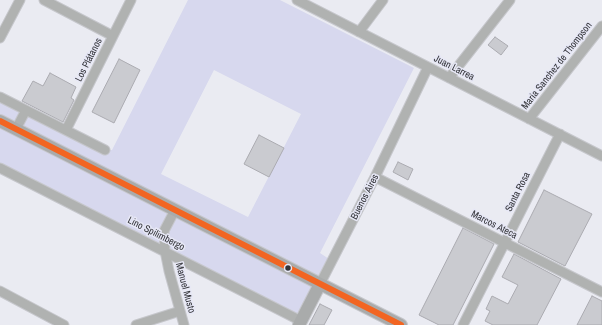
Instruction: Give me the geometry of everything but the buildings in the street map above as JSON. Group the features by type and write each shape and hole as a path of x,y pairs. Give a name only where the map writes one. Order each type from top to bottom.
{"main road":[{"path":"0,121 401,325"},
{"name":"Buenos Aires","path":"300,323 320,284"}],"street":[{"path":"0,38 20,0"},
{"path":"44,0 113,36"},
{"name":"Los Plátanos","path":"66,130 131,0"},
{"name":"Juan Larrea","path":"297,0 602,156"},
{"path":"359,32 383,0"},
{"path":"449,78 510,0"},
{"name":"Maria Sanchez de Thompson","path":"529,119 602,26"},
{"name":"Buenos Aires","path":"320,284 375,177 428,67"},
{"path":"0,97 106,150"},
{"path":"16,129 26,110"},
{"name":"Santa Rosa","path":"464,325 560,134"},
{"name":"Lino Spilimbergo","path":"1,170 165,251 300,323"},
{"name":"Marcos Ateca","path":"375,177 602,292"},
{"name":"Manuel Musto","path":"175,210 164,231 165,251 184,325"},
{"path":"0,292 64,325"},
{"path":"136,325 180,311"}],"shaded area":[{"path":"188,0 280,0 414,68 320,253 332,261 301,321 0,168 0,97 105,150 112,150","holes":["214,70 301,114 248,217 161,174"]}],"transit line":[{"path":"0,121 401,325"}]}
